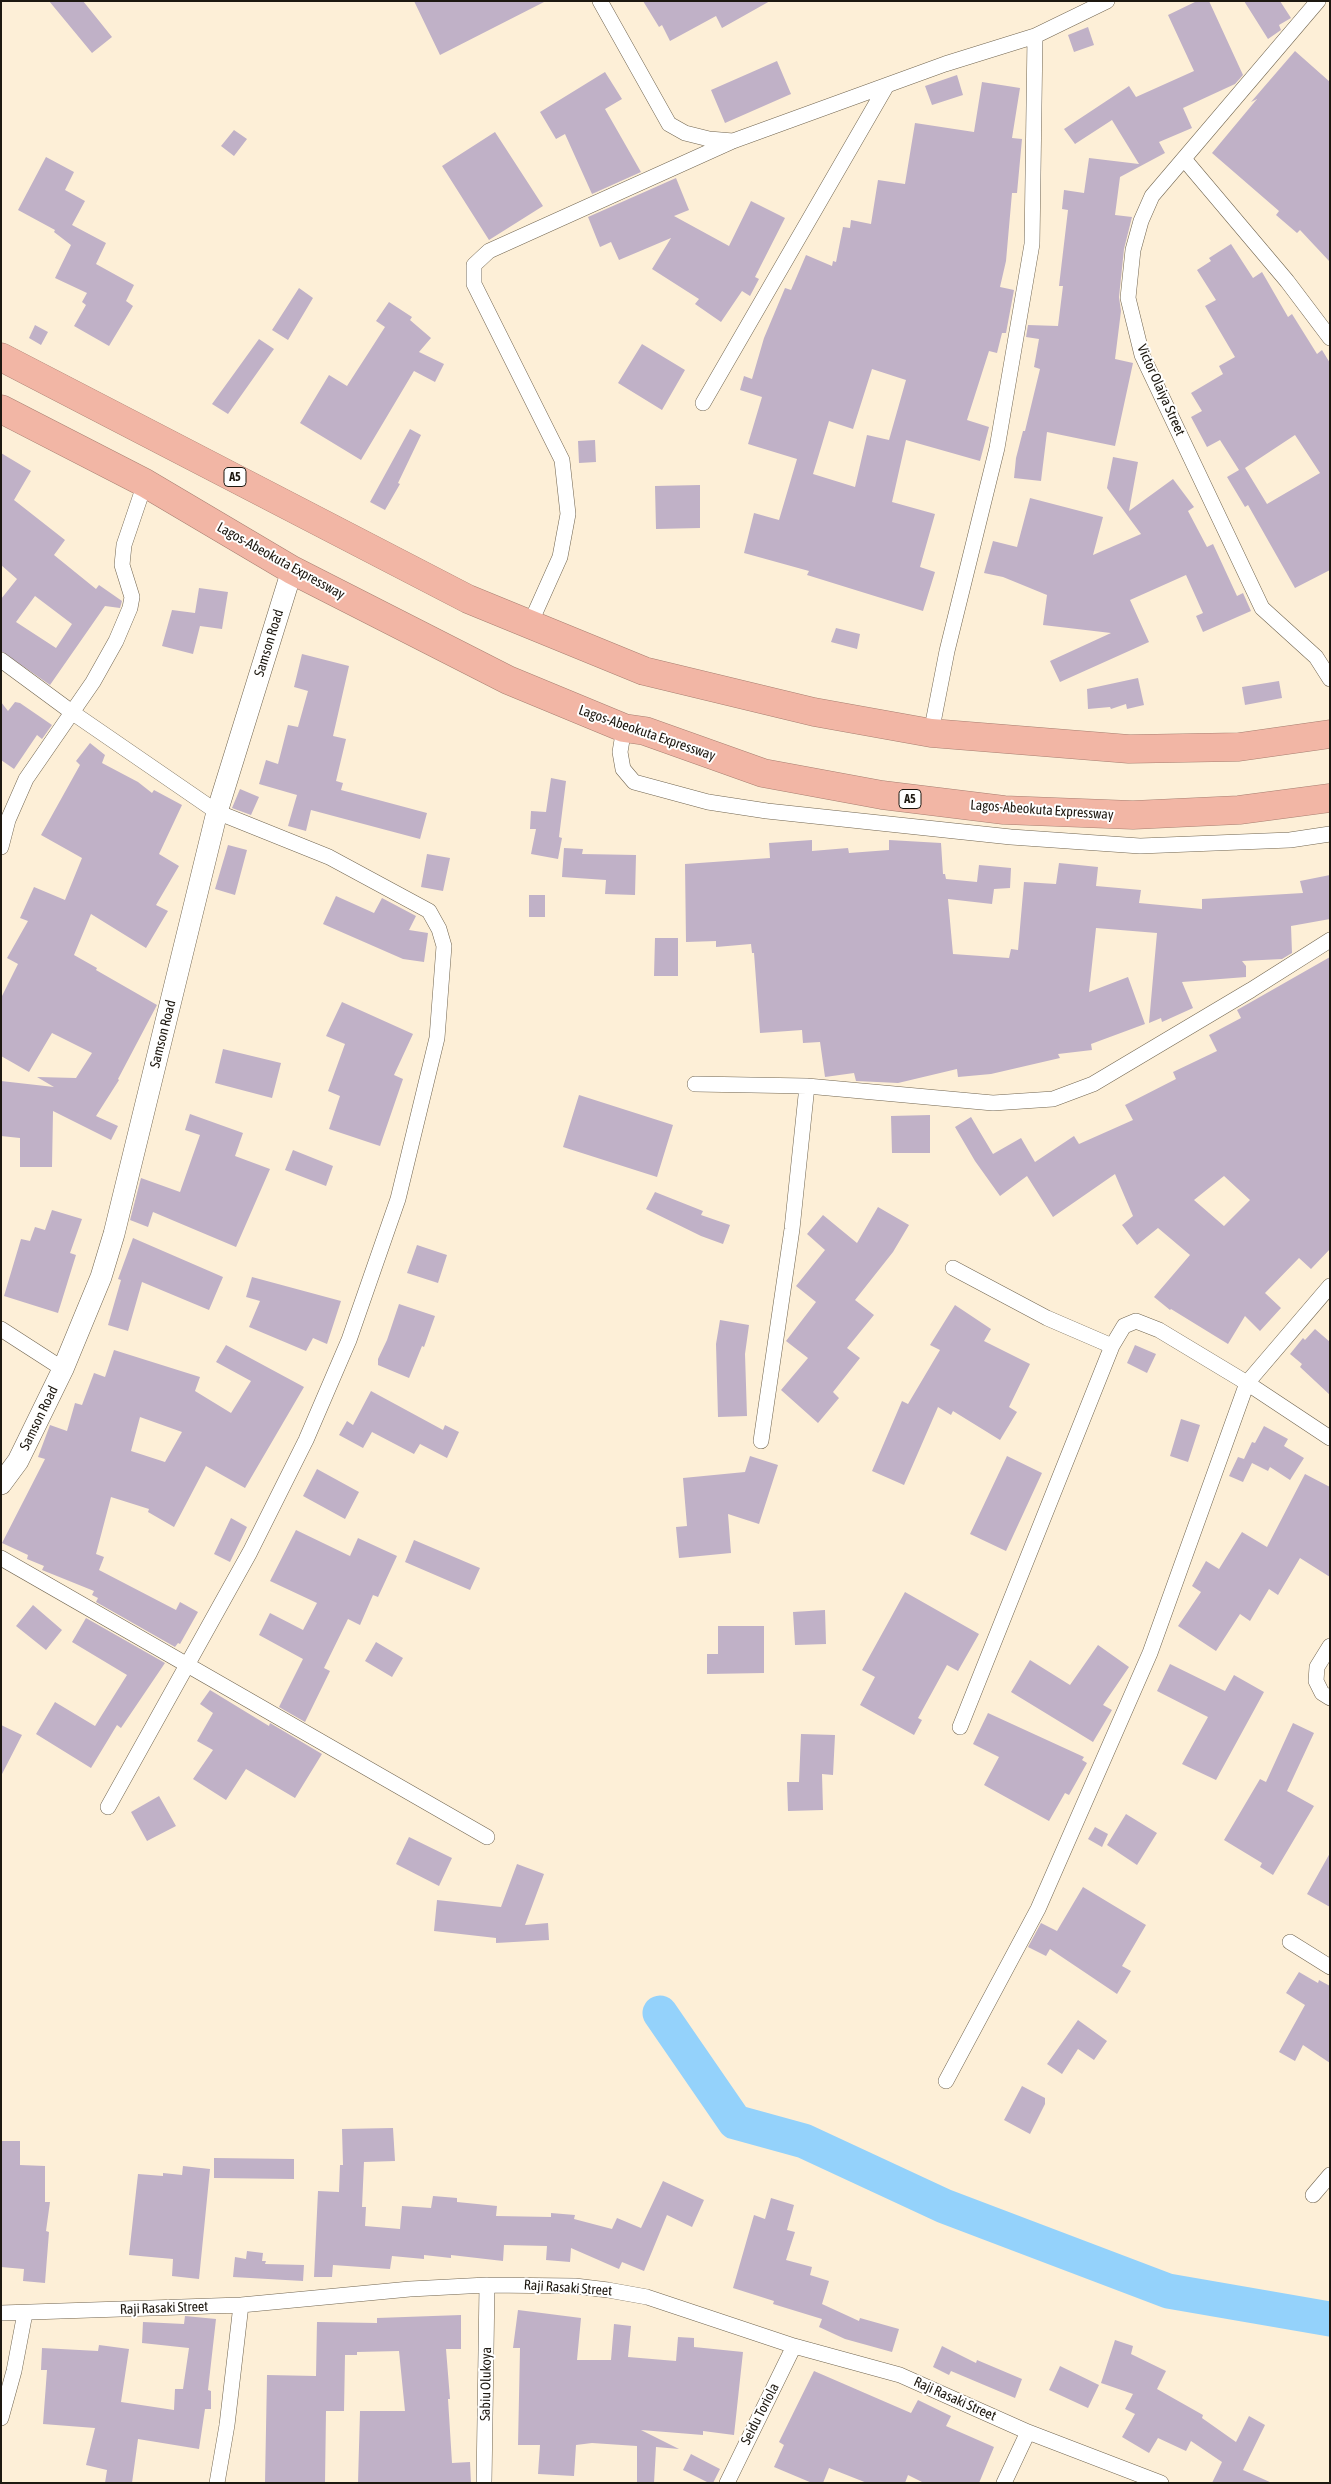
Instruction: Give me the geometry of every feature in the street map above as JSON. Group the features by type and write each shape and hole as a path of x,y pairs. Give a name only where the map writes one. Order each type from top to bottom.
{"highway":[{"name":"A5","path":"1,357 468,598 644,671 814,712 931,733 1129,749 1239,747 1330,734"},
{"name":"Lagos-Abeokuta Expressway","path":"1,409 145,483 292,570 508,680 624,728 645,731 764,773 882,795 1004,810 1133,815 1239,810 1330,798"}],"street":[{"path":"600,1 669,124 685,133 709,139 733,141"},
{"path":"527,623 560,557 568,514 562,460 474,284 474,265 489,251 733,141 887,85 1035,36 1107,1"},
{"name":"Victor Olaiya Street","path":"1318,1 1152,196 1141,221 1133,250 1128,298 1142,355 1262,608 1316,657 1330,679"},
{"path":"931,733 947,651 998,448 1032,244 1035,36"},
{"path":"703,403 887,85"},
{"path":"1184,160 1287,281 1330,338"},
{"path":"1,847 8,820 26,779 98,674 130,608 132,597 122,565 124,545 145,483"},
{"name":"Samson Road","path":"1,1484 18,1461 63,1369 89,1309 114,1234 217,812 292,570"},
{"path":"1,660 217,812 329,857 429,911 439,929 444,946 434,1047 398,1199 350,1340 306,1440 250,1552 108,1807"},
{"path":"624,728 620,752 623,769 634,782 708,802 767,811 1011,837 1140,846 1290,840 1330,834"},
{"path":"695,1084 808,1086 993,1103 1053,1099 1093,1084 1251,990 1330,940"},
{"path":"761,1441 792,1229 808,1086"},
{"path":"953,1268 1047,1318 1112,1346"},
{"path":"946,2081 1038,1909 1150,1653 1247,1383 1330,1286"},
{"path":"960,1727 1112,1346 1124,1326 1136,1321 1159,1330 1247,1383 1330,1438"},
{"path":"1,1329 63,1369"},
{"path":"1,1558 487,1837"},
{"path":"1330,1646 1317,1667 1316,1680 1322,1693 1330,1698"},
{"path":"1290,1942 1330,1967"},
{"path":"1314,2195 1330,2175"},
{"name":"Raji Rasaki Street","path":"1,2313 241,2305 410,2289 487,2285 575,2286 608,2290 647,2297 794,2346 900,2375 1028,2432 1161,2483"},
{"name":"Sabiu Olukoya","path":"484,2483 487,2285"},
{"path":"217,2483 227,2425 241,2305"},
{"path":"1,2418 14,2370 25,2313"},
{"name":"Seidu Toriola","path":"727,2483 794,2346"},
{"path":"1004,2483 1028,2432"}],"building":[{"path":"49,1 83,1 112,37 92,53"},
{"path":"414,1 546,1 440,55"},
{"path":"643,1 770,1 722,28 716,16 670,41 662,25 659,27"},
{"path":"1197,1 1209,1 1243,75 1235,84 1183,108 1192,128 1159,142 1165,153 1120,177 1115,215 1132,217 1124,249 1119,297 1121,311 1115,359 1133,363 1115,446 1047,432 1041,481 1014,478 1016,458 1023,431 1025,431 1040,369 1034,367 1039,339 1026,337 1028,325 1058,326 1063,286 1059,286 1068,210 1062,209 1064,190 1084,193 1089,158 1139,164 1112,120 1075,144 1064,129 1129,86 1136,97 1194,71 1168,15"},
{"path":"1244,1 1280,1 1291,18 1279,25 1281,30 1268,39"},
{"path":"1088,27 1094,45 1074,52 1068,35"},
{"path":"1295,51 1330,82 1330,262 1300,230 1297,233 1276,215 1279,211 1212,153 1257,99 1251,102"},
{"path":"777,61 791,94 725,123 711,90"},
{"path":"605,72 622,99 605,109 641,172 592,194 565,134 556,139 540,112"},
{"path":"957,75 963,95 932,105 925,86"},
{"path":"982,82 1020,88 1012,138 1022,139 1017,193 1012,193 1006,261 1000,287 1014,290 1006,333 1002,333 997,353 989,351 967,420 989,427 980,461 906,440 892,502 935,514 920,567 935,572 923,611 807,575 809,571 744,553 754,513 779,520 797,459 748,444 762,397 740,390 744,376 752,379 764,338 785,288 791,290 806,255 832,266 833,261 836,262 843,227 850,228 851,220 871,224 878,180 905,184 915,123 974,132","holes":["872,369 906,380 889,440 867,435 855,487 813,474 829,421 853,429"]},
{"path":"234,130 247,139 234,156 221,146"},
{"path":"495,132 543,206 489,240 442,166"},
{"path":"46,157 74,172 65,190 85,201 72,225 106,243 96,264 134,285 126,301 133,306 109,346 74,326 86,305 82,302 87,293 55,278 71,245 54,232 55,230 18,210"},
{"path":"676,178 689,210 674,216 729,246 751,201 785,218 755,277 759,279 750,296 742,291 721,322 695,304 699,299 652,269 671,238 619,260 611,242 600,247 588,217"},
{"path":"1231,244 1253,278 1262,272 1288,317 1292,314 1317,354 1322,350 1330,363 1330,570 1295,588 1248,505 1245,507 1227,477 1239,470 1220,440 1207,447 1191,417 1202,411 1191,393 1223,374 1219,366 1235,357 1205,306 1216,300 1197,270 1211,261 1209,258","holes":["1295,435 1320,473 1267,504 1245,468"]},
{"path":"299,288 313,298 288,340 272,330"},
{"path":"389,302 412,317 410,320 431,338 419,352 444,364 435,382 414,371 361,460 300,423 329,375 347,386 385,327 376,321"},
{"path":"35,325 48,332 41,345 29,338"},
{"path":"259,339 274,349 228,414 212,404"},
{"path":"642,344 685,370 662,410 618,383"},
{"path":"410,429 421,435 398,483 400,484 385,510 370,502"},
{"path":"595,440 596,462 579,463 578,441"},
{"path":"1,453 31,471 14,500 65,540 54,555 96,589 99,585 122,601 120,608 105,606 50,685 1,651 1,599 17,579 1,565","holes":["35,596 72,624 56,648 16,622"]},
{"path":"1113,457 1138,462 1129,511 1173,479 1194,507 1188,511 1207,547 1213,544 1237,596 1243,593 1251,611 1203,632 1196,616 1203,613 1186,575 1130,600 1149,642 1060,682 1050,661 1111,633 1043,625 1047,595 1003,577 984,573 993,541 1017,547 1030,498 1103,517 1093,555 1141,534 1107,488"},
{"path":"700,485 700,528 656,529 655,486"},
{"path":"199,588 228,592 222,629 200,626 193,654 162,646 172,610 195,613"},
{"path":"836,628 860,634 857,649 831,642"},
{"path":"302,654 349,666 333,736 346,739 336,781 343,783 341,790 427,813 420,839 311,810 306,831 288,826 297,795 259,784 266,760 278,764 288,725 298,727 308,691 294,687"},
{"path":"1138,678 1144,705 1127,709 1126,704 1111,709 1110,707 1088,709 1087,689"},
{"path":"1279,681 1282,698 1245,705 1242,687"},
{"path":"1,702 8,711 15,702 20,703 52,725 42,739 37,735 14,769 1,760"},
{"path":"90,743 105,755 102,763 138,782 152,793 154,790 182,805 159,854 179,866 156,905 168,911 146,948 91,914 74,955 157,1005 119,1080 96,1116 118,1126 111,1140 53,1111 52,1167 20,1167 20,1138 1,1136 1,1081 54,1087 37,1077 76,1078 92,1053 52,1033 29,1072 1,1056 1,998 18,964 7,958 28,921 20,918 34,887 65,900 82,858 41,835 80,765 76,761"},
{"path":"551,778 566,781 559,837 562,838 558,859 531,854 536,829 530,829 531,811 546,812"},
{"path":"240,789 259,797 251,815 232,808"},
{"path":"812,840 812,851 848,848 849,853 889,850 889,840 941,843 943,874 945,874 946,879 977,882 979,865 1011,868 1010,888 994,889 992,904 948,899 953,954 1009,958 1011,949 1018,950 1024,882 1056,884 1059,863 1098,867 1096,886 1141,890 1139,903 1202,909 1202,899 1303,893 1300,881 1330,875 1330,919 1291,926 1292,953 1282,959 1242,961 1246,966 1246,977 1182,982 1193,1008 1162,1022 1161,1018 1149,1023 1157,933 1096,928 1089,992 1128,977 1145,1024 1091,1044 1092,1050 1058,1054 1060,1058 991,1074 958,1077 957,1069 898,1083 856,1081 854,1073 825,1077 820,1042 803,1043 802,1030 760,1033 754,953 752,953 751,944 716,947 716,941 686,942 685,864 770,858 769,843"},
{"path":"228,845 247,850 235,895 215,889"},
{"path":"564,848 583,849 582,854 636,855 635,895 605,894 606,880 562,877"},
{"path":"427,854 450,858 443,891 421,887"},
{"path":"529,895 545,895 545,917 529,917"},
{"path":"336,896 374,913 382,898 416,916 409,930 428,933 424,962 403,959 323,924"},
{"path":"655,938 678,938 678,976 654,976"},
{"path":"1330,957 1330,1249 1311,1269 1299,1258 1265,1293 1281,1308 1260,1331 1245,1316 1228,1344 1170,1310 1154,1297 1190,1255 1158,1228 1137,1245 1122,1225 1133,1216 1115,1174 1053,1217 1027,1176 1000,1196 975,1161 955,1127 971,1117 993,1154 1021,1138 1035,1162 1074,1136 1079,1144 1133,1120 1125,1105 1176,1079 1173,1072 1217,1051 1209,1035 1241,1018 1237,1010","holes":["1224,1176 1250,1200 1224,1226 1194,1200"]},
{"path":"342,1002 413,1034 394,1075 403,1079 380,1146 329,1129 340,1096 328,1091 345,1044 326,1036"},
{"path":"223,1049 281,1063 272,1098 215,1083"},
{"path":"579,1095 673,1125 657,1177 563,1147"},
{"path":"190,1114 243,1133 235,1156 270,1169 236,1247 153,1212 148,1227 130,1220 141,1178 180,1192 200,1135 185,1130"},
{"path":"930,1115 930,1153 892,1153 891,1116"},
{"path":"293,1150 333,1166 326,1186 285,1170"},
{"path":"655,1192 703,1211 701,1215 730,1225 723,1244 701,1236 646,1209"},
{"path":"878,1207 909,1225 893,1252 855,1300 874,1315 847,1348 860,1358 833,1392 839,1398 818,1423 781,1390 808,1358 786,1341 816,1302 796,1286 825,1250 807,1234 823,1215 857,1243"},
{"path":"52,1210 82,1219 70,1253 76,1255 58,1313 4,1296 21,1239 30,1241 35,1227 45,1230"},
{"path":"133,1238 223,1277 209,1310 142,1282 128,1331 108,1325 121,1280 118,1279"},
{"path":"417,1245 447,1255 438,1283 407,1273"},
{"path":"252,1277 341,1301 327,1344 313,1338 306,1351 249,1327 260,1301 246,1297"},
{"path":"399,1304 435,1316 424,1347 422,1346 409,1378 378,1365 378,1359 387,1340"},
{"path":"955,1305 991,1329 984,1341 1030,1364 1009,1407 1017,1412 1000,1440 953,1411 951,1415 938,1407 904,1485 872,1471 902,1401 908,1404 940,1350 930,1345"},
{"path":"720,1320 749,1325 745,1354 747,1416 718,1417 716,1344"},
{"path":"1315,1329 1330,1342 1330,1395 1300,1367 1302,1364 1290,1354 1303,1338 1305,1340"},
{"path":"226,1345 304,1387 245,1488 206,1466 174,1527 148,1512 149,1509 111,1497 96,1554 104,1557 99,1570 176,1610 180,1602 198,1612 180,1644 178,1643 175,1647 96,1602 98,1598 92,1595 94,1591 42,1570 44,1566 27,1559 28,1555 2,1543 45,1459 38,1457 50,1425 67,1431 75,1403 82,1405 94,1373 105,1377 114,1350 200,1377 195,1391 231,1413 251,1381 216,1362","holes":["140,1417 182,1432 165,1462 131,1451"]},
{"path":"1135,1345 1156,1354 1147,1373 1127,1363"},
{"path":"371,1391 443,1430 445,1425 459,1432 447,1458 420,1444 414,1454 372,1432 363,1448 339,1435 347,1421 353,1425"},
{"path":"1181,1419 1200,1425 1188,1462 1170,1456"},
{"path":"1264,1426 1288,1439 1284,1446 1304,1458 1290,1480 1270,1467 1268,1471 1252,1463 1243,1482 1229,1476 1238,1457 1244,1459 1252,1442 1255,1443"},
{"path":"750,1456 778,1465 759,1524 728,1514 731,1553 679,1558 676,1527 687,1526 683,1478 745,1472"},
{"path":"1007,1456 1042,1473 1006,1551 970,1534"},
{"path":"317,1469 359,1492 345,1519 303,1496"},
{"path":"1305,1474 1330,1487 1330,1577 1300,1558 1278,1595 1269,1589 1250,1621 1240,1614 1216,1651 1178,1626 1201,1592 1192,1586 1206,1561 1219,1569 1242,1532 1267,1547"},
{"path":"231,1518 247,1527 230,1562 214,1554"},
{"path":"296,1530 350,1556 358,1538 397,1556 378,1597 373,1595 360,1625 348,1619 324,1668 330,1671 305,1722 279,1707 303,1659 259,1635 270,1613 303,1630 317,1603 270,1581"},
{"path":"414,1540 480,1568 470,1590 405,1562"},
{"path":"905,1592 979,1634 958,1671 947,1665 918,1718 922,1720 914,1735 860,1705 875,1677 862,1670"},
{"path":"33,1605 62,1630 46,1650 16,1626"},
{"path":"825,1610 826,1644 795,1645 793,1612"},
{"path":"86,1618 165,1663 121,1728 117,1725 91,1768 36,1734 55,1702 95,1726 127,1675 72,1642"},
{"path":"718,1626 764,1626 764,1673 707,1674 707,1654 718,1654"},
{"path":"376,1642 403,1658 392,1677 365,1661"},
{"path":"1098,1645 1129,1667 1103,1705 1112,1710 1093,1742 1011,1692 1030,1660 1070,1685"},
{"path":"1170,1664 1225,1691 1234,1675 1264,1692 1216,1780 1182,1764 1208,1717 1157,1691"},
{"path":"210,1690 269,1726 270,1723 322,1754 295,1798 246,1769 226,1800 193,1779 213,1750 197,1741 213,1713 200,1704"},
{"path":"988,1713 1084,1757 1082,1760 1087,1763 1069,1795 1065,1793 1049,1821 984,1785 999,1757 973,1744"},
{"path":"1293,1723 1314,1733 1287,1791 1314,1806 1273,1875 1260,1867 1262,1863 1224,1840 1260,1779 1266,1782"},
{"path":"1,1725 22,1735 1,1776"},
{"path":"801,1734 835,1735 833,1775 822,1774 823,1810 788,1811 787,1782 799,1782"},
{"path":"159,1796 176,1826 147,1841 131,1812"},
{"path":"1126,1814 1157,1833 1137,1865 1107,1845"},
{"path":"1095,1827 1108,1834 1102,1847 1088,1839"},
{"path":"409,1837 452,1858 439,1886 396,1864"},
{"path":"1330,1853 1330,1907 1307,1894"},
{"path":"517,1864 544,1874 525,1925 548,1923 549,1940 496,1943 496,1938 434,1931 437,1900 501,1907"},
{"path":"1083,1887 1146,1925 1122,1966 1131,1971 1117,1994 1050,1949 1046,1956 1028,1947 1041,1923 1057,1931"},
{"path":"1299,1972 1318,1983 1319,1980 1330,1986 1330,2063 1303,2045 1295,2061 1279,2052 1305,2005 1286,1993"},
{"path":"1078,2020 1107,2041 1094,2060 1078,2049 1062,2074 1047,2064"},
{"path":"1022,2086 1045,2098 1045,2104 1030,2134 1004,2120"},
{"path":"393,2128 395,2161 364,2162 362,2207 366,2207 365,2226 400,2229 402,2206 431,2208 433,2196 457,2198 457,2202 497,2206 496,2216 551,2217 551,2213 575,2215 574,2219 612,2229 617,2218 641,2228 663,2181 704,2200 692,2227 667,2215 644,2271 622,2262 619,2269 571,2248 570,2262 546,2260 547,2246 504,2245 503,2261 451,2255 451,2258 424,2255 424,2259 392,2256 390,2269 333,2265 332,2277 314,2277 318,2191 339,2192 340,2165 343,2165 342,2129"},
{"path":"1,2141 20,2141 20,2165 45,2166 45,2202 50,2202 46,2231 49,2232 45,2283 23,2281 24,2269 1,2267"},
{"path":"214,2158 294,2159 294,2179 214,2178"},
{"path":"183,2166 210,2169 199,2279 172,2276 173,2259 129,2255 138,2174 163,2176 163,2173 182,2175"},
{"path":"771,2198 794,2205 787,2230 795,2232 786,2260 812,2267 810,2275 829,2281 822,2304 859,2321 860,2318 899,2329 892,2352 845,2339 819,2327 822,2319 773,2304 774,2301 733,2288 754,2215 765,2219"},
{"path":"247,2251 263,2253 262,2261 266,2261 265,2264 304,2265 303,2281 233,2277 235,2257 246,2259"},
{"path":"518,2310 581,2318 577,2360 611,2360 614,2324 631,2326 628,2357 676,2361 678,2337 694,2338 694,2347 743,2352 734,2435 703,2431 703,2435 641,2430 679,2449 656,2447 654,2483 637,2483 637,2446 592,2443 576,2445 574,2476 538,2474 540,2445 518,2445 520,2348 513,2348"},
{"path":"461,2315 461,2349 446,2349 450,2399 448,2399 452,2463 470,2462 471,2483 358,2483 360,2411 405,2411 399,2351 357,2352 357,2355 345,2355 344,2411 326,2411 325,2483 265,2483 267,2375 316,2376 317,2322 377,2323 377,2318"},
{"path":"185,2316 216,2319 208,2390 211,2391 211,2409 205,2409 199,2449 138,2439 132,2483 105,2483 107,2470 86,2465 95,2428 43,2424 47,2370 41,2370 42,2348 98,2351 99,2345 129,2349 121,2402 174,2410 175,2389 183,2389 189,2348 142,2343 143,2322 184,2324"},
{"path":"1115,2340 1133,2346 1131,2354 1166,2371 1157,2389 1203,2415 1202,2418 1236,2442 1249,2416 1265,2425 1243,2470 1272,2483 1212,2483 1222,2462 1191,2441 1186,2451 1158,2438 1149,2453 1122,2437 1135,2414 1125,2409 1133,2394 1101,2383"},
{"path":"942,2346 976,2363 977,2360 1022,2379 1015,2398 951,2371 949,2375 933,2367"},
{"path":"1060,2366 1099,2385 1088,2408 1049,2390"},
{"path":"814,2371 911,2413 918,2400 951,2416 946,2426 994,2447 979,2483 924,2483 908,2475 905,2483 867,2483 829,2468 823,2483 812,2483 774,2467 784,2445 779,2442"},
{"path":"691,2454 720,2469 713,2483 709,2483 683,2470"}],"waterway":[{"path":"660,2013 735,2122 804,2141 944,2206 1168,2291 1330,2319"}]}
